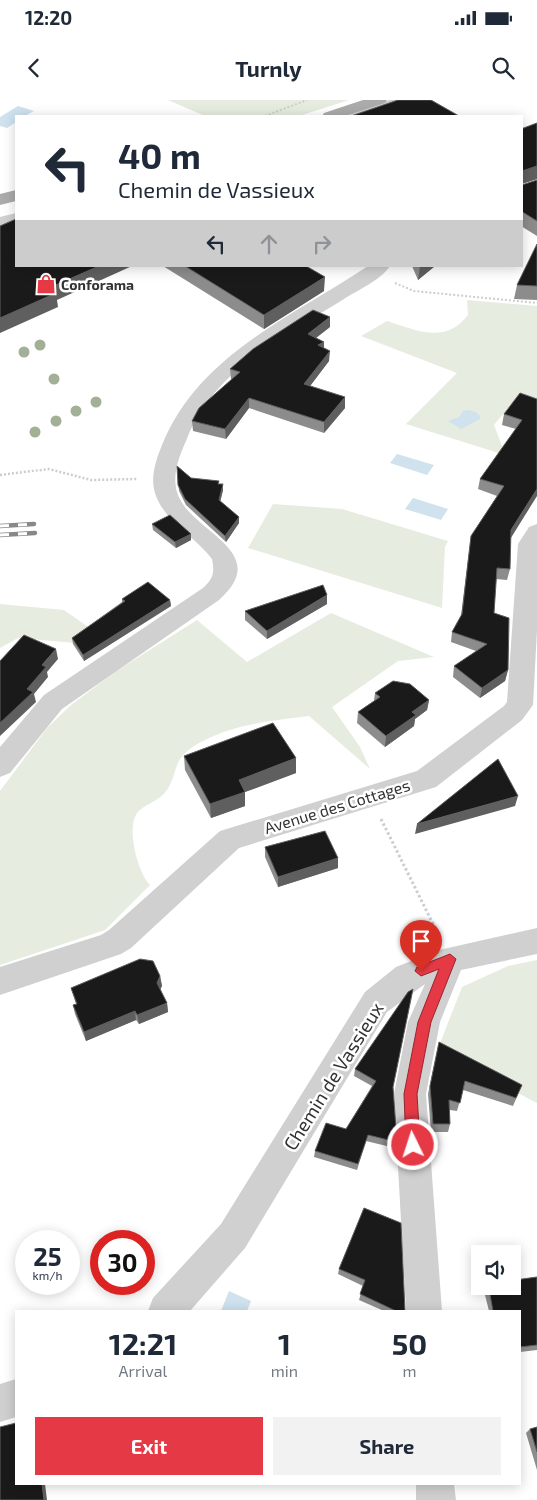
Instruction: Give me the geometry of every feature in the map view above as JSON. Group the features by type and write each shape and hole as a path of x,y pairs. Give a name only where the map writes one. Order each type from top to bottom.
{"main road":[{"path":"333,115 379,100"},
{"path":"370,115 416,100"},
{"path":"0,198 15,194"}],"street":[{"path":"0,766 53,702 212,594 221,584 226,569 221,554 175,510 166,496 164,478 169,455 180,430 199,396 216,375 249,349 377,269"},
{"name":"Avenue des Cottages","path":"0,981 110,945 120,939 230,839 432,776 513,713 520,705 530,544 537,532"},
{"name":"Chemin de Vassieux","path":"167,1310 233,1236 376,1002 407,977 450,959 537,941"},
{"path":"424,1310 410,1094 424,1022 450,959"},
{"path":"0,1402 15,1398"},
{"path":"435,1485 436,1500"}],"lane":[{"path":"350,115 396,100"}],"path":[{"path":"268,115 308,100"},
{"path":"377,269 414,291 537,303"},
{"path":"0,476 50,469 91,480 164,478"},
{"path":"370,796 450,959"}],"shaded area":[{"path":"168,100 349,100 302,115 203,115"},
{"path":"467,300 537,306 537,404 517,397 494,425 502,446 502,454 406,424 457,373 361,336 387,321 430,333 450,330 468,315"},
{"path":"273,504 342,509 448,541 445,547 442,608 248,548"},
{"path":"0,604 64,610 101,636 75,643 18,638 0,648"},
{"path":"331,613 434,657 398,661 332,707 360,747 370,769 309,716 236,728 194,746 182,757 171,784 164,794 140,810 134,820 133,840 135,850 141,871 150,885 105,930 0,965 0,791 47,728 71,705 115,672 197,620 247,662"},
{"path":"537,960 537,1103 437,1051 462,987 508,966"}],"water":[{"path":"18,106 34,111 27,115 15,115 15,123 7,128 0,126 0,117"},
{"path":"463,411 476,412 480,419 461,429 448,421 459,417"},
{"path":"397,454 434,465 427,475 390,463"},
{"path":"413,498 448,509 441,520 405,509"},
{"path":"229,1291 251,1301 247,1310 221,1310"}],"building":[{"path":"398,100 431,100 457,115 354,115"},
{"path":"537,123 537,166 523,171 523,128"},
{"path":"537,180 537,221 523,212 523,185"},
{"name":"Conforama","path":"15,219 15,267 97,267 49,288 56,293 0,318 0,226"},
{"path":"537,244 537,286 517,285"},
{"path":"187,267 308,267 325,277 264,315"},
{"path":"313,310 330,317 308,334 324,342 318,345 330,351 304,384 345,397 324,422 249,398 225,429 192,421 199,408 240,372 230,369 253,349"},
{"path":"520,393 537,399 537,489 511,530 510,569 497,568 494,613 509,618 508,670 482,688 454,666 487,644 452,632 462,614 471,536 504,486 480,479 522,420 504,414"},
{"path":"177,466 191,478 219,481 218,484 223,484 219,500 239,517 225,536 185,499 178,485"},
{"path":"170,515 191,534 175,542 152,524"},
{"path":"148,582 170,600 83,655 72,638 125,601 122,599"},
{"path":"323,585 327,595 267,631 245,611"},
{"path":"24,635 56,649 42,665 46,667 27,689 33,692 0,723 0,661"},
{"path":"393,681 410,684 429,700 412,712 416,715 386,736 358,712 380,697 375,693"},
{"path":"273,723 296,758 239,780 245,792 210,804 184,756"},
{"path":"498,759 518,796 417,824"},
{"path":"325,831 338,858 278,877 265,847"},
{"path":"140,959 153,961 160,976 157,983 167,1003 137,1015 135,1011 84,1032 73,1005 77,1004 71,988"},
{"path":"413,989 393,1087 397,1142 368,1135 358,1164 315,1151 326,1123 346,1129 376,1081 355,1069 408,992"},
{"path":"439,1042 522,1085 516,1098 465,1081 460,1103 449,1100 450,1124 433,1124 430,1086"},
{"path":"364,1208 401,1223 405,1310 394,1310 360,1294 365,1280 339,1269"},
{"path":"537,1277 537,1345 521,1347 521,1310 493,1310 490,1295 521,1295 521,1279"},
{"path":"15,1423 15,1485 42,1485 44,1500 0,1500 0,1427"},
{"path":"537,1427 537,1452 530,1429"}],"railway":[{"path":"0,526 34,524"},
{"path":"0,535 35,533"}],"place":[{"name":"Conforama","path":"46,284"}],"route":[{"path":"413,1145 410,1094 424,1022 450,959 421,971"}]}
